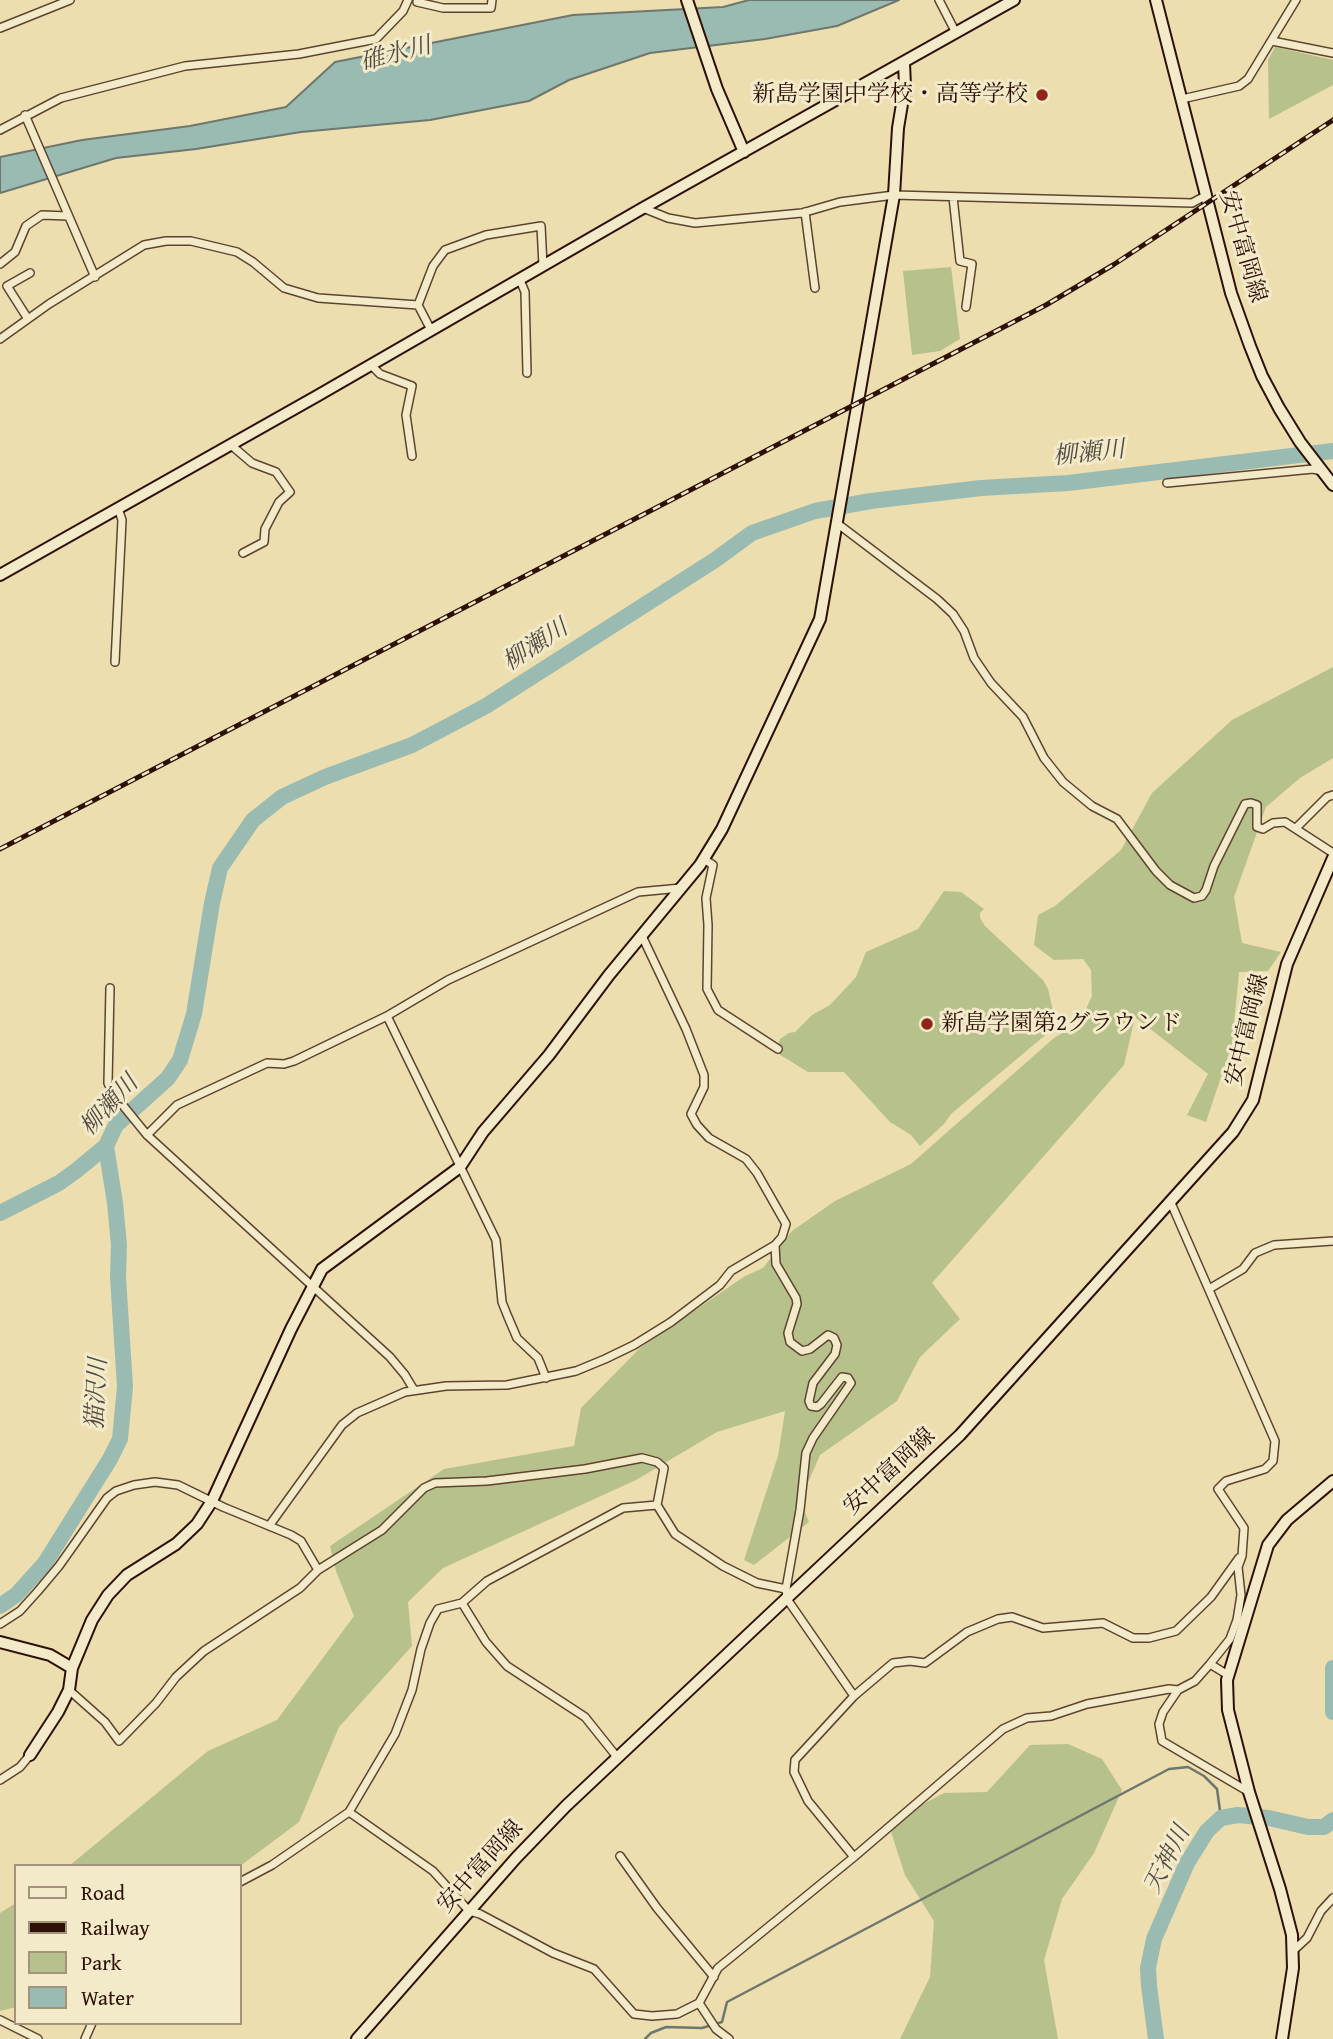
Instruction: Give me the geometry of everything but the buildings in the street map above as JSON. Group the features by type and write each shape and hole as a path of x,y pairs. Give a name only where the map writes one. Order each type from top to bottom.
{"street":[{"path":"0,28 70,0"},
{"path":"0,130 61,98 185,66 299,54 376,39 414,0 443,8 491,8 492,0"},
{"path":"687,0 717,89 744,152"},
{"path":"939,0 956,33"},
{"path":"0,575 1014,0"},
{"name":"安中富岡線","path":"1156,0 1231,293 1250,346 1262,376 1300,442 1333,485"},
{"path":"1182,99 1242,84 1253,74 1296,0"},
{"path":"1272,41 1333,53"},
{"path":"0,1780 20,1767 58,1712 69,1690 72,1668 92,1620 108,1595 127,1575 176,1544 197,1524 212,1501 322,1269 460,1167 483,1132 549,1055 608,975 682,888 722,829 820,619 894,195 898,128 905,86 904,63"},
{"path":"27,118 95,277"},
{"path":"643,208 668,218 695,223 805,212 848,200 894,195 1192,202 1205,196"},
{"path":"953,197 960,261 972,264 966,307"},
{"path":"805,212 815,288"},
{"path":"0,264 15,252 26,226 42,215 67,214"},
{"path":"418,305 433,266 445,250 486,235 541,226 543,267"},
{"path":"0,339 144,245 166,241 191,241 237,252 253,261 284,288 318,298 418,305"},
{"path":"28,319 7,286 30,273"},
{"path":"520,280 525,292 527,373"},
{"path":"418,305 432,330"},
{"path":"371,365 380,374 412,386 406,415 412,456"},
{"path":"231,444 252,463 276,472 290,492 279,502 265,529 264,542 243,553"},
{"path":"1167,483 1321,470"},
{"path":"115,662 122,520 118,508"},
{"path":"838,521 953,614 964,631 974,657 991,683 1023,717 1044,758 1063,782 1092,806 1117,819 1156,871 1170,885 1194,898 1202,895 1245,804 1257,805 1257,827 1263,829 1273,823 1285,822 1297,827 1333,855"},
{"path":"1297,827 1327,797 1333,795"},
{"name":"安中富岡線","path":"358,2039 541,1832 787,1594 960,1435 1233,1132 1253,1100 1287,964 1333,855"},
{"path":"704,859 713,864 706,898 707,989 718,1010 778,1049"},
{"path":"147,1135 177,1105 267,1063 284,1065 294,1062 387,1016 448,980 626,897 638,892 682,888"},
{"path":"269,1526 342,1425 357,1413 414,1390 446,1386 507,1385 586,1367 634,1345 671,1322 720,1285 731,1271 775,1245 782,1237 786,1224 746,1158 709,1138 691,1114 704,1087 705,1075 642,936"},
{"path":"110,988 108,1083 112,1092 147,1135 390,1357 405,1374 414,1390"},
{"path":"387,1016 496,1240 502,1302 517,1338 538,1358 546,1378"},
{"path":"1171,1203 1275,1441 1273,1461 1265,1469 1226,1481 1218,1489 1244,1528 1242,1556 1238,1567 1241,1595 1237,1620 1230,1639 1195,1681 1178,1690 1163,1712 1159,1724 1162,1741 1249,1792"},
{"path":"1209,1289 1243,1269 1255,1253 1274,1245 1333,1241"},
{"path":"775,1245 776,1264 797,1304 788,1333 790,1342 802,1351 810,1349 828,1335 834,1338 837,1345 835,1354 813,1383 808,1401 811,1406 817,1407 842,1377 848,1378 851,1383 813,1438 806,1454 787,1594"},
{"path":"69,1690 105,1722 119,1741 156,1703 176,1677 204,1651 300,1588 318,1570 382,1530 424,1488 435,1483 487,1481 585,1469 642,1458 657,1462 664,1468 657,1505 675,1534 723,1566 787,1594 854,1696"},
{"path":"1282,2039 1294,1950 1287,1916 1249,1792 1228,1710 1228,1675 1268,1545 1287,1520 1333,1481"},
{"path":"0,1624 20,1611 38,1591 59,1566 94,1513 116,1491 155,1482 178,1485 301,1541 318,1570"},
{"path":"242,1881 272,1865 349,1812 395,1734 412,1690 421,1649 438,1609 462,1603 487,1581 623,1508 657,1505"},
{"path":"854,1857 808,1801 794,1772 795,1760 854,1696 893,1663 925,1663 968,1632 999,1619 1012,1617 1043,1628 1103,1623 1133,1638 1149,1638 1176,1631 1211,1597 1242,1556"},
{"path":"462,1603 486,1642 507,1666 584,1717 617,1757"},
{"path":"0,1642 50,1655 72,1668"},
{"path":"1210,1664 1228,1675"},
{"path":"349,1812 433,1871 469,1911 480,1914 552,1953 594,1969 634,2014 677,2014 699,2003 718,1968 854,1857 1003,1729 1027,1718 1051,1716 1087,1704 1169,1689 1178,1690"},
{"path":"620,1856 657,1908 714,1976"},
{"path":"1294,1950 1307,1938 1321,1911 1333,1898"},
{"path":"699,2003 716,2029 729,2039"},
{"path":"0,2020 38,2039"}],"green space":[{"path":"1275,47 1333,60 1333,85 1269,119 1268,60"},
{"path":"951,267 960,339 940,351 912,355 903,271"},
{"path":"1333,667 1333,758 1300,778 1266,807 1234,897 1242,943 1281,952 1268,971 1239,972 1232,1044 1206,1122 1187,1115 1208,1074 1135,1017 1124,1065 932,1283 960,1319 920,1357 897,1401 820,1455 800,1501 809,1522 754,1565 744,1560 778,1456 785,1411 717,1432 636,1480 443,1568 408,1602 412,1646 339,1727 299,1822 242,1865 71,1864 208,1751 277,1720 354,1616 336,1571 330,1546 444,1469 574,1446 581,1408 640,1348 745,1276 763,1268 792,1231 835,1201 911,1164 1054,1038 1080,1022 1092,996 1091,970 1083,959 1054,960 1034,945 1038,915 1055,906 1121,850 1152,793 1232,720"},
{"name":"新島学園第2グラウンド","path":"944,891 961,892 984,909 980,918 985,926 1043,980 1054,1015 1049,1032 951,1114 920,1146 911,1135 890,1122 844,1072 808,1072 777,1053 780,1039 795,1032 812,1015 830,1005 856,977 866,952 918,929"},
{"path":"1068,1744 1102,1759 1122,1790 1094,1853 1062,1899 1044,1960 1058,2039 900,2039 930,1977 934,1921 905,1875 891,1832 903,1815 944,1793 987,1792 1030,1745"},
{"path":"14,1904 14,2008 0,2011 0,1913"}],"water":[{"name":"碓氷川","path":"749,0 899,0 837,26 765,39 650,53 569,80 529,101 430,120 301,132 196,149 116,158 0,193 0,157 82,140 190,126 286,107 335,62 573,15 723,7"}],"waterway":[{"name":"柳瀬川","path":"0,1213 59,1183 77,1170 106,1146 116,1125 168,1078 180,1060 194,1014 220,868 253,820 282,797 325,777 412,745 486,706 715,560 752,533 815,511 871,501 981,488 1068,483 1333,451"},
{"name":"猫沢川","path":"0,1606 16,1595 45,1563 120,1439 125,1387 118,1277 119,1245 106,1146"},
{"name":"天神川","path":"1333,1668 1333,1712"},
{"path":"645,2039 651,2033 666,2027 702,2028 722,2022 727,2002 1169,1769 1188,1767 1204,1776 1217,1789 1221,1818"},
{"name":"天神川","path":"1156,2039 1148,1968 1154,1939 1187,1863 1207,1831 1221,1818 1238,1815 1269,1818 1308,1827 1324,1827 1333,1820"}],"railway":[{"path":"0,849 1046,305 1113,265 1333,120"}],"place":[{"name":"新島学園中学校・高等学校","path":"1042,95"},
{"name":"新島学園第2グラウンド","path":"927,1024"}]}
